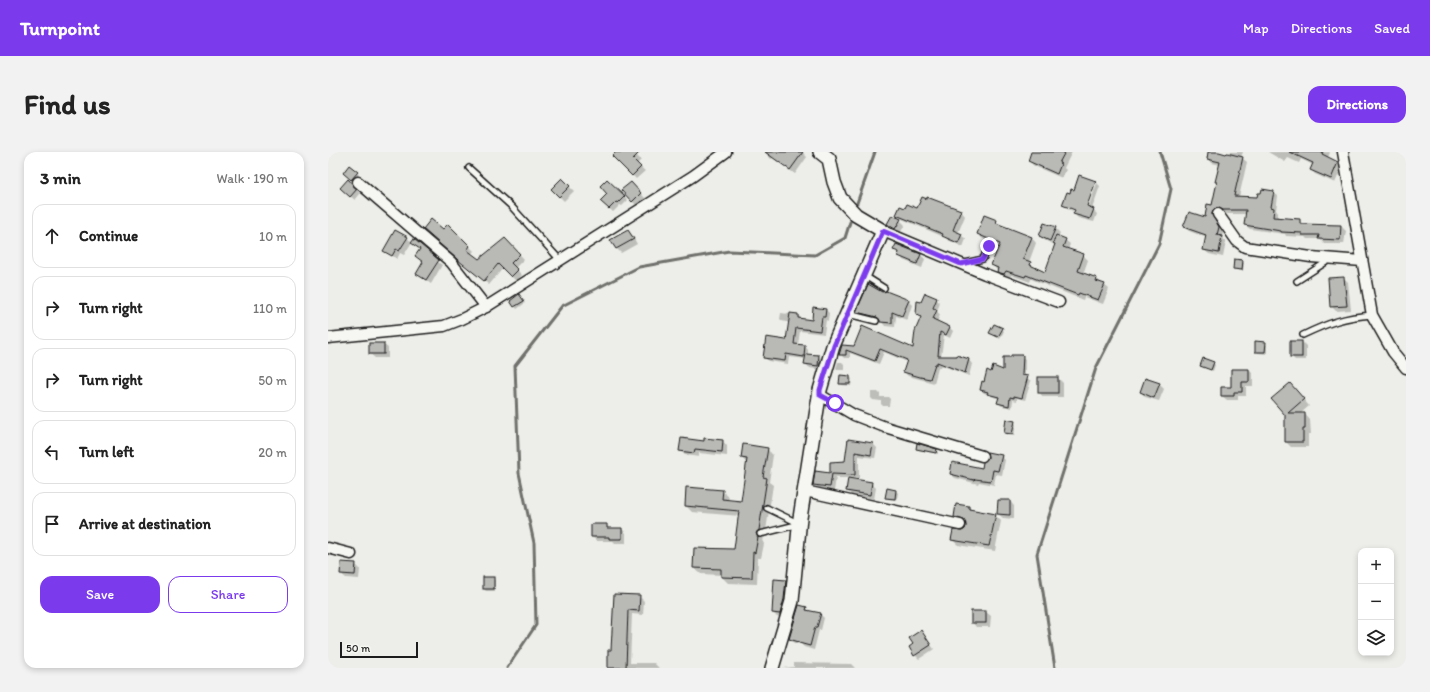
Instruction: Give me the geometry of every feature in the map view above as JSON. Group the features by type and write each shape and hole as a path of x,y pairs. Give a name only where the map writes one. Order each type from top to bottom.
{"street":[{"path":"328,338 444,326 462,319 486,307 693,176 726,152"},
{"path":"820,152 829,159 834,182 840,198 856,215 879,228 961,264 1059,302"},
{"path":"1344,152 1372,315 1393,352 1406,368"},
{"path":"358,182 451,262 486,307"},
{"path":"1218,214 1237,241 1245,247 1311,257 1362,261"},
{"path":"772,668 792,601 800,524 820,395 834,346 864,276 879,228"},
{"path":"820,395 854,415 982,456"},
{"path":"805,491 960,525"},
{"path":"328,548 351,554"}],"lane":[{"path":"469,168 511,206 560,260"},
{"path":"961,264 983,259 989,246"},
{"path":"1297,282 1332,259"},
{"path":"864,276 884,288"},
{"path":"847,313 876,321"},
{"path":"1303,335 1340,319 1372,315"},
{"path":"767,508 800,524"},
{"path":"760,534 800,524"}],"building":[{"path":"616,152 640,152 633,159 641,167 632,176 612,156"},
{"path":"765,152 803,152 790,170"},
{"path":"1031,152 1065,152 1059,163 1061,164 1057,174 1028,161"},
{"path":"1208,152 1227,153 1243,157 1234,196 1257,197 1258,193 1261,193 1262,189 1274,191 1271,207 1274,208 1273,217 1300,219 1300,224 1341,225 1340,240 1318,239 1319,235 1302,235 1302,233 1281,232 1244,225 1246,210 1223,210 1218,208 1214,209 1212,214 1219,227 1217,235 1222,236 1219,253 1203,250 1206,235 1183,227 1189,212 1205,217 1207,204 1212,205 1217,182 1215,182 1220,162 1207,159"},
{"path":"1289,152 1323,152 1322,154 1338,162 1331,179 1310,170 1313,163"},
{"path":"349,165 358,172 351,180 343,173"},
{"path":"1079,175 1096,181 1087,206 1094,209 1090,219 1073,214 1075,210 1062,205 1067,192 1070,193 1071,189 1074,190"},
{"path":"562,178 570,186 559,197 551,189"},
{"path":"348,179 357,189 350,197 340,188"},
{"path":"607,179 625,196 609,209 600,201 607,194 600,186"},
{"path":"631,182 641,193 632,202 621,190"},
{"path":"922,197 927,199 927,197 961,210 953,230 962,234 958,243 942,236 943,234 896,215 900,206 905,208 907,204 917,208"},
{"path":"892,215 901,219 895,229 887,224"},
{"path":"984,215 997,220 996,223 1032,237 1023,259 1031,262 1030,265 1045,272 1055,244 1053,243 1056,235 1066,239 1063,247 1084,254 1078,271 1097,278 1096,281 1105,284 1098,300 1079,293 1078,295 1026,275 1025,277 1006,271 1004,274 997,272 998,268 991,265 1000,244 977,234"},
{"path":"431,219 443,229 448,224 470,246 467,250 479,259 505,238 520,254 511,263 518,270 511,277 498,264 484,281 423,229"},
{"path":"1044,223 1056,227 1050,241 1039,236"},
{"path":"395,230 408,237 399,251 396,249 392,256 383,251"},
{"path":"628,230 634,239 616,249 610,240"},
{"path":"414,239 439,260 426,280 416,274 423,262 415,256 420,249 411,243"},
{"path":"896,244 921,254 917,264 898,256 899,252 893,250"},
{"path":"1234,259 1243,260 1242,270 1233,269"},
{"path":"1344,277 1347,306 1330,307 1328,278"},
{"path":"868,284 882,292 886,291 909,300 902,316 892,312 892,323 880,322 877,317 856,312"},
{"path":"925,293 937,298 933,308 937,310 933,319 950,327 946,335 940,332 938,356 957,355 969,359 965,373 937,362 930,379 920,377 903,372 907,360 880,349 875,361 846,350 846,355 839,355 842,345 854,346 862,326 913,348 915,331 921,317 916,314 917,301 921,302"},
{"path":"519,294 524,301 514,307 510,301"},
{"path":"813,307 826,309 825,317 822,317 820,331 796,328 794,344 805,345 804,357 786,354 785,361 763,358 766,337 786,340 790,313 798,314 798,318 812,320"},
{"path":"994,324 1003,328 998,337 989,333"},
{"path":"1255,341 1266,342 1265,352 1255,352"},
{"path":"1290,341 1302,341 1302,357 1290,357"},
{"path":"369,343 384,343 384,354 369,354"},
{"path":"806,354 819,355 818,366 804,364"},
{"path":"1011,355 1023,355 1022,375 1028,376 1022,398 1014,396 1014,398 1010,397 1009,406 997,403 999,397 987,394 988,392 980,390 987,370 991,372 993,366 1003,370 1003,357 1011,357"},
{"path":"1203,358 1214,362 1211,370 1200,366"},
{"path":"1231,369 1249,369 1249,382 1242,382 1242,392 1234,392 1234,396 1221,396 1221,387 1231,387"},
{"path":"840,375 850,376 850,384 839,384"},
{"path":"1038,377 1058,377 1058,393 1038,393"},
{"path":"1145,378 1160,383 1154,398 1140,392"},
{"path":"1290,383 1304,399 1288,413 1305,413 1303,442 1285,442 1285,415 1271,399"},
{"path":"1006,419 1015,421 1012,434 1004,433"},
{"path":"681,438 704,441 704,438 723,440 722,452 695,449 694,453 679,451"},
{"path":"848,439 873,443 871,455 855,452 855,475 832,474 830,487 813,485 815,471 830,473 830,462 845,461"},
{"path":"917,443 937,449 936,453 916,449"},
{"path":"743,444 768,448 763,477 767,478 759,530 756,533 758,537 755,553 753,552 752,578 721,577 721,569 693,568 694,548 734,549 739,511 685,506 686,487 723,490 722,499 741,501 747,459 741,458"},
{"path":"987,452 1002,455 998,471 993,470 991,481 974,480 950,474 952,462 982,468 983,462 988,458"},
{"path":"848,478 872,482 870,495 846,491"},
{"path":"887,488 896,490 895,499 885,498"},
{"path":"998,500 1010,500 1010,515 997,514"},
{"path":"956,504 969,506 969,509 996,514 989,546 951,540 953,530 962,531 966,526 964,520 954,517"},
{"path":"591,524 607,524 607,528 622,528 622,539 591,537"},
{"path":"341,562 356,563 355,575 340,574"},
{"path":"483,577 494,577 494,589 483,589"},
{"path":"774,579 786,580 784,599 780,614 772,613"},
{"path":"614,594 640,595 639,611 628,610 626,668 608,668 608,650 611,650"},
{"path":"799,605 807,607 806,610 821,613 817,627 815,627 810,646 789,639"},
{"path":"971,611 986,611 986,623 971,623"},
{"path":"921,630 931,645 914,656 909,647 913,644 909,638"}],"waterway":[{"path":"857,203 875,152"},
{"path":"1055,668 1037,554 1096,368 1159,244 1171,189 1160,152"},
{"path":"507,668 536,625 534,543 519,473 515,366 562,306 639,267 729,251 815,255 845,238 850,222"}],"route":[{"path":"835,403 820,395 820,390 834,346 847,313 883,231 961,264 983,259 989,246"}]}
